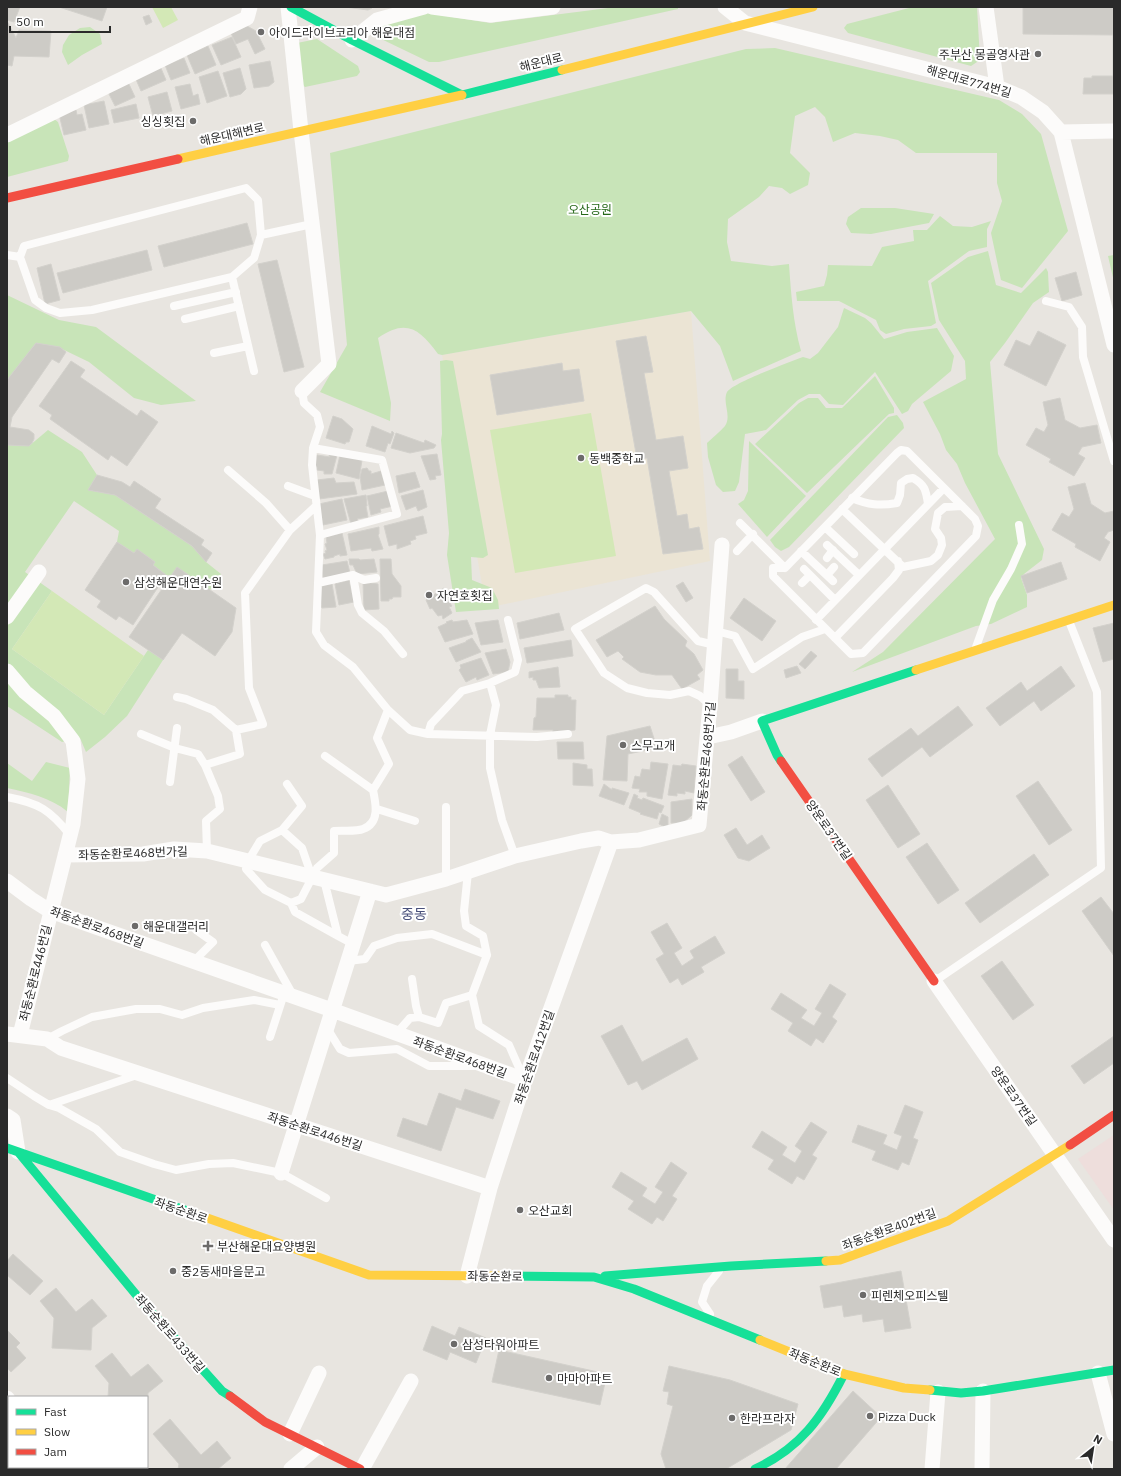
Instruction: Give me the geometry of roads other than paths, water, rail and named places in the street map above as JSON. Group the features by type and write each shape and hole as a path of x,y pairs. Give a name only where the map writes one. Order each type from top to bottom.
{"main road":[{"path":"291,7 352,40 462,95"},
{"name":"해운대로","path":"462,95 813,7"},
{"name":"해운대해변로","path":"7,198 462,95"},
{"path":"762,722 1114,605"},
{"name":"양운로37번길","path":"762,722 777,755 934,982"},
{"name":"좌동순환로402번길","path":"594,1277 723,1266 840,1260 948,1221 1055,1155 1114,1115"},
{"name":"좌동순환로","path":"12,1150 369,1275 594,1277 634,1289 844,1374 904,1388 961,1393 983,1391 1114,1370"},
{"name":"좌동순환로433번길","path":"12,1150 143,1303 222,1392 265,1422 361,1469"},
{"path":"755,1469 770,1462 786,1451 805,1434 824,1411 844,1374"}],"street":[{"path":"7,135 247,18 250,7"},
{"path":"288,7 301,131 329,364 302,391"},
{"path":"352,40 377,20 424,7"},
{"path":"432,7 491,15 553,7"},
{"path":"725,7 745,23"},
{"path":"986,7 997,87"},
{"name":"해운대로774번길","path":"745,23 997,87 1021,97 1043,112 1061,132 1114,345"},
{"path":"1061,132 1114,131"},
{"name":"좌동순환로468번가길","path":"65,856 142,854 174,849 207,851 386,895 446,879 515,856 582,841 599,838 611,842 639,840 699,825 708,736 722,545"},
{"path":"7,617 39,572"},
{"name":"좌동순환로468번가길","path":"7,671 25,692 54,716 73,741 78,779 73,824 50,911"},
{"path":"708,736 731,732 762,722"},
{"name":"좌동순환로412번길","path":"467,1276 490,1188 525,1080 611,842"},
{"name":"좌동순환로468번길","path":"7,881 50,911 194,961 286,998 332,1010 525,1080"},
{"path":"281,1173 370,892"},
{"name":"좌동순환로446번길","path":"50,911 12,1033 47,1039 62,1048 490,1188"},
{"name":"양운로37번길","path":"934,982 1114,1240"},
{"path":"7,1116 13,1120 12,1150"},
{"path":"290,1434 319,1372"},
{"path":"1098,1373 1114,1434"},
{"name":"좌동순환로433번길","path":"361,1469 411,1381"},
{"path":"982,1469 983,1391"},
{"path":"932,1469 938,1392"},
{"path":"291,1469 317,1447"}],"lane":[{"path":"246,188 258,200 261,234 254,258 232,277 92,310 60,313 46,308 35,300 20,257 24,246 246,188"},
{"path":"261,234 312,224"},
{"path":"7,255 20,257"},
{"path":"232,277 254,371"},
{"path":"174,306 236,292"},
{"path":"1046,301 1069,307 1082,327 1083,356 1114,461"},
{"path":"185,319 239,306"},
{"path":"214,353 248,346"},
{"path":"302,391 304,403 317,414 320,427 313,448 312,465 320,535 316,632 324,645 353,667 388,710 410,730 428,734 537,737 568,734"},
{"path":"313,448 382,460 397,514 320,535"},
{"path":"901,450 907,451 944,488 975,518 978,526 976,536 863,653 851,654 773,576 773,568 785,568 852,498 901,450"},
{"path":"228,470 266,503 290,530"},
{"path":"852,498 865,504 887,505 897,503 900,495 901,483 913,478 921,483 926,491 928,504"},
{"path":"288,486 315,496"},
{"path":"816,620 944,488"},
{"path":"236,730 263,724 249,688 245,593 290,530 316,506"},
{"path":"842,509 904,567 931,561 938,555 942,545 936,529 938,513 945,507 962,506"},
{"path":"740,523 753,534 785,568"},
{"path":"974,651 994,600 1011,569 1022,544 1019,525"},
{"path":"825,527 851,552 854,542"},
{"path":"737,551 753,534"},
{"path":"827,558 830,547 859,575"},
{"path":"801,551 833,581"},
{"path":"835,638 893,578 899,570 898,562"},
{"path":"827,575 834,567"},
{"path":"802,583 807,572 835,600"},
{"path":"318,583 353,575 364,580 376,578"},
{"path":"353,575 358,606 362,613 384,631 403,654"},
{"path":"710,705 700,696 689,691 670,695 647,694 627,688 604,674 575,629 646,588 654,592 698,641 735,636 752,669 802,637 825,629"},
{"path":"428,734 431,724 462,691 490,683 515,672 518,660 508,620"},
{"path":"934,982 1101,868 1096,692 1069,620"},
{"path":"490,683 496,705 490,735 490,768 502,820 515,856"},
{"path":"176,696 213,710 236,730 240,754 205,765"},
{"path":"291,903 301,899 318,878 318,868 334,853 334,831 363,829 372,823 377,809 374,790 389,764 377,738 388,710"},
{"path":"170,782 177,728"},
{"path":"141,734 175,748 198,754 205,765 218,796 220,809 206,821 207,851"},
{"path":"325,756 374,790"},
{"path":"287,784 302,806 282,830 260,841 248,861 246,869 265,890 291,903 295,912 353,944"},
{"path":"7,797 27,801 44,808 59,820 70,836"},
{"path":"446,807 446,879"},
{"path":"377,809 415,821"},
{"path":"282,830 302,848 318,878 338,936"},
{"path":"468,872 464,911 466,926 483,936 487,955 472,995 479,1026 509,1045 525,1080"},
{"path":"194,961 213,942 196,930"},
{"path":"348,960 365,959 374,946 397,938 432,934 487,955"},
{"path":"265,945 286,998 270,1037"},
{"name":"좌동순환로468번길","path":"412,979 416,1006 420,1017"},
{"name":"좌동순환로468번길","path":"396,1034 410,1018 420,1017 438,1023 446,1003 472,995"},
{"path":"47,1039 92,1017 136,1009 160,1010 182,1015 203,1008 254,1000 286,998"},
{"path":"327,1027 340,1049 349,1053 397,1049 429,1066 485,1066"},
{"path":"49,1105 140,1074"},
{"path":"7,1078 49,1105 59,1108 96,1129 120,1152 176,1170 208,1164 233,1163 281,1173 326,1198"},
{"path":"715,1321 702,1302 707,1286 723,1266"}],"place":[{"name":"아이드라이브코리아 해운대점","path":"261,32"},
{"name":"주부산 몽골영사관","path":"1038,54"},
{"name":"싱싱횟집","path":"193,121"},
{"name":"동백중학교","path":"581,458"},
{"name":"삼성해운대연수원","path":"126,582"},
{"name":"자연호횟집","path":"429,595"},
{"name":"스무고개","path":"623,745"},
{"name":"해운대갤러리","path":"135,926"},
{"name":"오산교회","path":"520,1210"},
{"name":"부산해운대요양병원","path":"208,1246"},
{"name":"중2동새마을문고","path":"173,1271"},
{"name":"피렌체오피스텔","path":"863,1295"},
{"name":"삼성타워아파트","path":"454,1344"},
{"name":"마마아파트","path":"549,1378"},
{"name":"Pizza Duck","path":"870,1416"},
{"name":"한라프라자","path":"732,1418"}],"district":[{"name":"중동","path":"414,914"}],"park label":[{"name":"오산공원","path":"590,209"}]}
